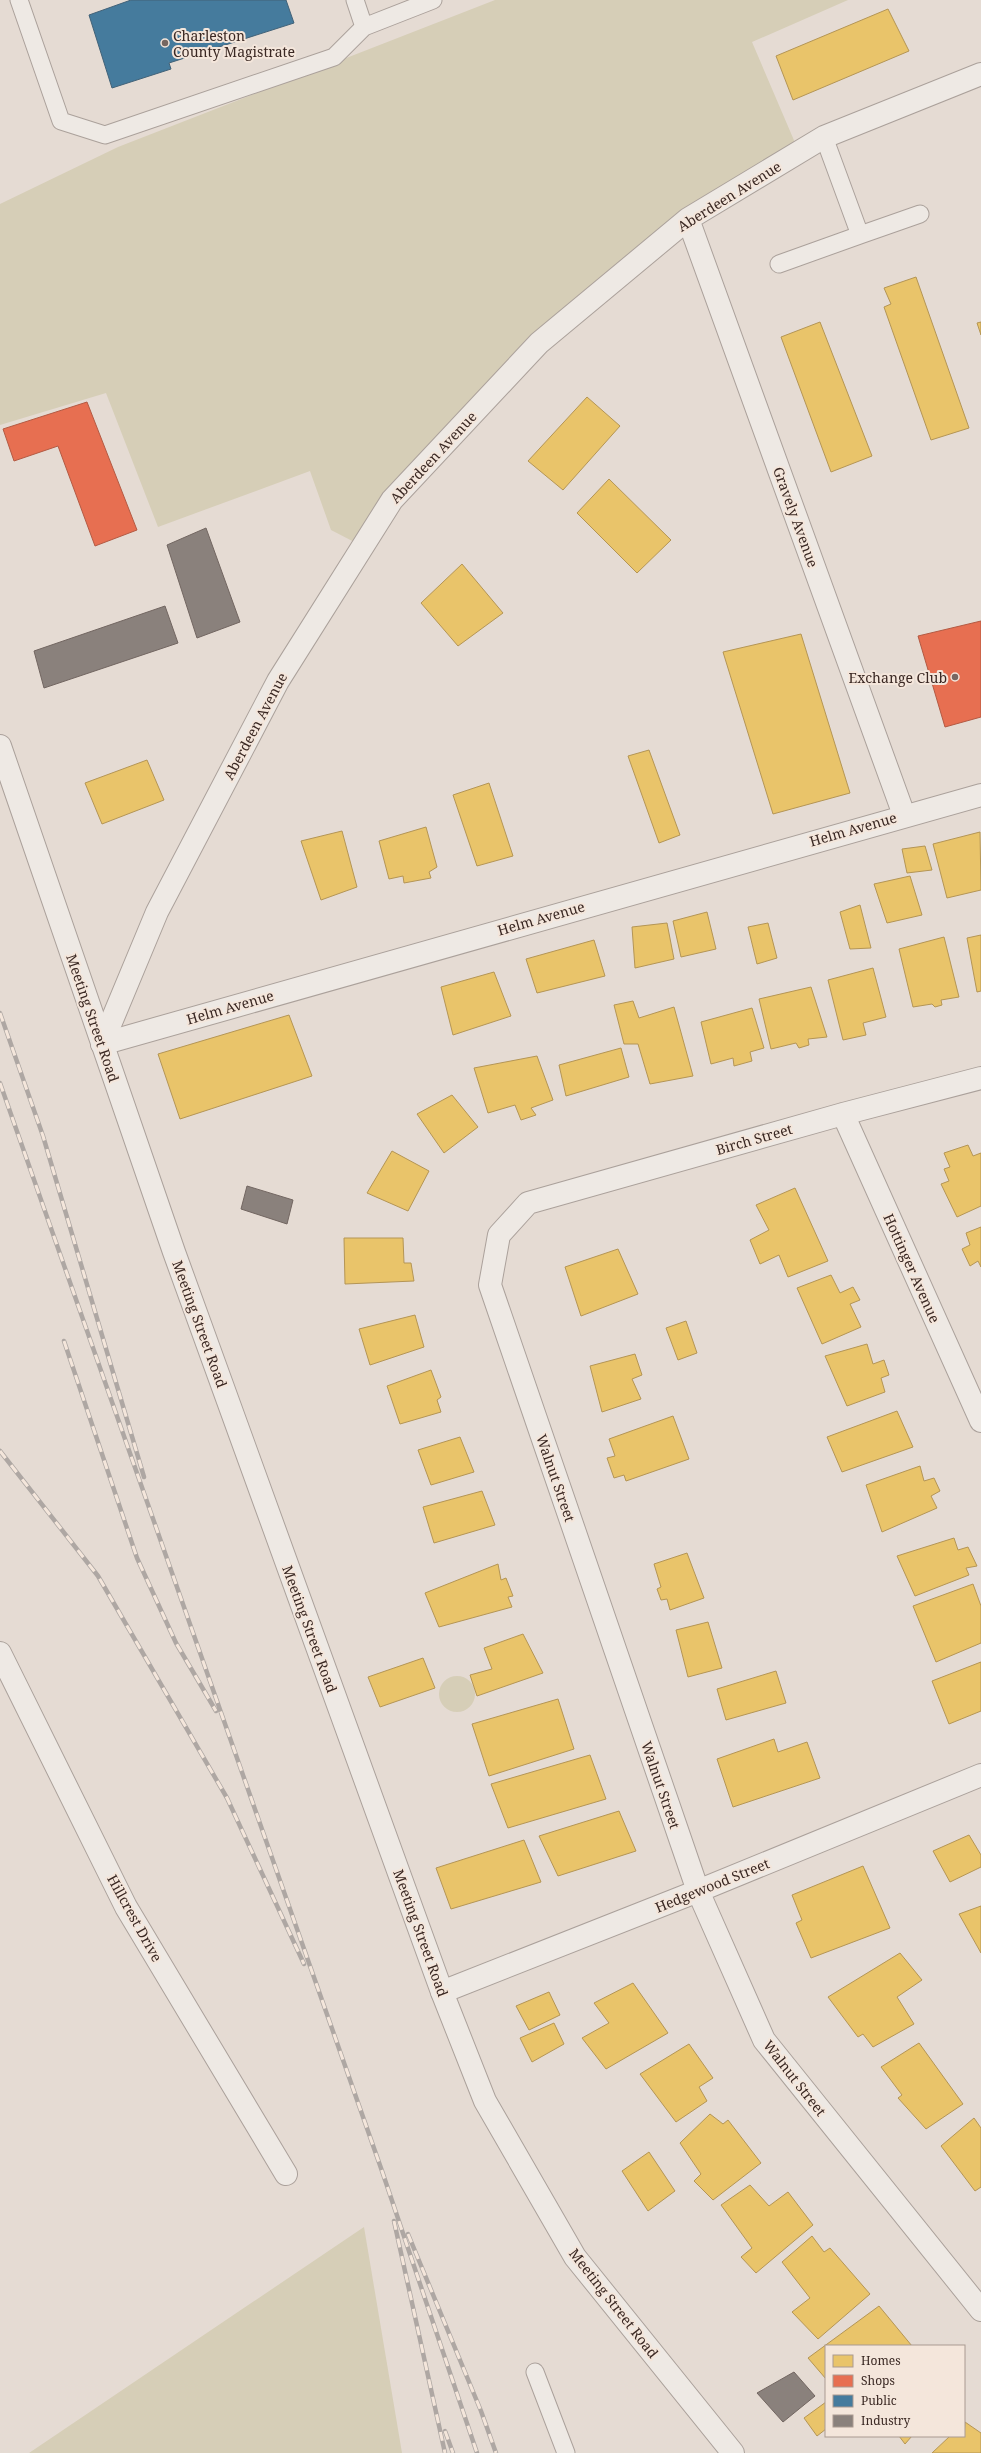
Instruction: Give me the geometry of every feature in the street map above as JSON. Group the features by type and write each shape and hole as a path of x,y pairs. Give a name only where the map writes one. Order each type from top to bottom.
{"street":[{"name":"Aberdeen Avenue","path":"102,1044 157,912 271,695 392,500 539,343 688,219 824,137 981,74"},
{"name":"Gravely Avenue","path":"688,219 904,815"},
{"name":"Meeting Street Road","path":"0,746 174,1252 442,1992 485,2101 575,2257 733,2453"},
{"name":"Helm Avenue","path":"102,1044 904,815 981,795"},
{"name":"Birch Street","path":"528,1203 843,1114 981,1078"},
{"name":"Hottinger Avenue","path":"843,1114 981,1421"},
{"name":"Walnut Street","path":"528,1203 499,1235 490,1285 698,1891 764,2040 981,2310"},
{"name":"Hillcrest Drive","path":"0,1653 126,1906 286,2174"},
{"name":"Hedgewood Street","path":"442,1992 698,1891 981,1775"}],"lane":[{"path":"19,0 61,121 106,135 334,57 364,27 433,0"},
{"path":"355,0 364,27"},
{"path":"824,137 860,235"},
{"path":"779,264 920,214"},
{"path":"535,2372 566,2453"}],"shaded area":[{"path":"495,0 848,0 752,42 799,152 688,219 539,343 362,546 331,530 310,471 158,527 106,393 0,425 0,204 118,147"},
{"path":"457,1676 467,1679 472,1684 475,1694 472,1704 467,1709 457,1712 447,1709 442,1704 439,1694 442,1684 447,1679"},
{"path":"364,2227 402,2453 29,2453"}],"building: Homes":[{"path":"888,9 909,51 793,100 776,56"},
{"path":"916,277 969,428 931,440 884,307 891,304 884,288"},
{"path":"820,322 872,456 831,472 781,337"},
{"path":"981,322 981,335 977,323"},
{"path":"587,397 620,426 563,490 528,461"},
{"path":"609,479 671,540 637,573 577,513"},
{"path":"462,564 503,613 458,646 421,603"},
{"path":"801,634 850,793 773,814 723,652"},
{"path":"649,750 680,835 659,843 628,756"},
{"path":"147,760 164,800 102,824 85,783"},
{"path":"489,783 513,856 477,866 453,795"},
{"path":"426,827 437,867 429,872 431,878 404,883 403,876 389,879 379,841"},
{"path":"342,831 357,887 321,900 301,841"},
{"path":"980,832 981,890 947,898 933,844"},
{"path":"925,846 932,870 907,873 902,849"},
{"path":"910,876 922,915 887,923 874,884"},
{"path":"860,905 871,948 850,949 840,912"},
{"path":"707,912 716,949 681,957 673,921"},
{"path":"667,923 674,959 635,968 632,927"},
{"path":"768,923 777,958 757,964 748,927"},
{"path":"981,935 981,991 977,992 967,938"},
{"path":"944,937 959,997 941,1000 942,1005 935,1007 932,1004 913,1007 899,949"},
{"path":"594,940 605,976 537,993 526,959"},
{"path":"873,968 886,1017 863,1023 866,1035 843,1040 828,980"},
{"path":"494,972 511,1016 453,1035 441,987"},
{"path":"811,987 827,1037 808,1039 809,1045 799,1048 796,1043 771,1049 759,999"},
{"path":"633,1001 639,1018 674,1007 693,1076 650,1084 638,1044 624,1044 614,1005"},
{"path":"752,1008 764,1048 750,1052 752,1061 734,1066 733,1058 711,1064 701,1022"},
{"path":"289,1015 312,1076 180,1119 158,1054"},
{"path":"621,1048 629,1077 566,1096 559,1065"},
{"path":"537,1056 553,1100 531,1108 536,1115 521,1120 515,1105 488,1113 474,1068"},
{"path":"452,1095 478,1127 444,1153 417,1114"},
{"path":"968,1145 973,1156 981,1153 981,1206 957,1217 941,1184 949,1181 944,1169 950,1167 944,1153"},
{"path":"392,1151 429,1171 408,1211 367,1193"},
{"path":"795,1188 828,1261 788,1277 779,1255 760,1264 750,1240 769,1230 756,1205"},
{"path":"981,1227 981,1267 978,1261 970,1266 962,1249 970,1245 966,1233"},
{"path":"344,1238 403,1238 404,1263 411,1263 414,1281 345,1284"},
{"path":"618,1249 638,1294 581,1316 565,1267"},
{"path":"831,1275 840,1293 853,1287 860,1300 850,1304 861,1327 822,1344 797,1288"},
{"path":"415,1315 424,1347 370,1365 359,1329"},
{"path":"686,1321 697,1353 678,1360 666,1328"},
{"path":"867,1344 873,1364 884,1360 889,1375 881,1378 885,1392 847,1406 825,1356"},
{"path":"635,1354 642,1375 632,1379 641,1399 602,1412 590,1366"},
{"path":"431,1370 441,1397 437,1400 441,1412 400,1424 387,1386"},
{"path":"897,1411 913,1447 842,1472 827,1437"},
{"path":"673,1416 689,1459 626,1481 624,1475 614,1478 607,1458 615,1456 609,1439"},
{"path":"460,1437 474,1472 431,1485 418,1450"},
{"path":"920,1466 924,1481 934,1478 940,1491 931,1496 937,1508 882,1532 866,1485"},
{"path":"482,1491 495,1525 434,1543 423,1507"},
{"path":"954,1538 958,1550 968,1547 977,1566 966,1568 969,1575 915,1596 897,1556"},
{"path":"687,1553 704,1598 670,1610 667,1599 661,1600 657,1589 661,1587 654,1564"},
{"path":"498,1564 501,1580 506,1578 513,1596 508,1597 512,1607 439,1627 425,1593"},
{"path":"973,1584 981,1606 981,1643 936,1662 913,1606"},
{"path":"708,1622 722,1668 688,1677 676,1630"},
{"path":"523,1634 543,1673 477,1696 470,1675 492,1669 484,1648"},
{"path":"423,1658 435,1688 380,1707 368,1677"},
{"path":"981,1662 981,1711 949,1724 932,1681"},
{"path":"776,1671 786,1703 726,1720 717,1689"},
{"path":"558,1699 574,1749 489,1776 472,1724"},
{"path":"774,1739 778,1752 807,1742 820,1778 733,1807 717,1759"},
{"path":"590,1755 606,1799 508,1828 491,1784"},
{"path":"619,1811 636,1851 558,1876 539,1836"},
{"path":"969,1835 981,1855 981,1867 950,1882 933,1851"},
{"path":"524,1840 541,1882 451,1909 436,1868"},
{"path":"863,1866 890,1928 811,1958 796,1923 802,1920 792,1895"},
{"path":"981,1906 981,1953 959,1914"},
{"path":"900,1953 922,1980 897,1997 914,2024 873,2047 863,2034 858,2037 828,1997"},
{"path":"633,1983 668,2033 606,2069 582,2038 609,2023 594,2003"},
{"path":"549,1992 560,2015 529,2030 516,2006"},
{"path":"554,2023 564,2044 532,2062 520,2038"},
{"path":"919,2043 963,2104 926,2129 898,2098 902,2095 881,2067"},
{"path":"689,2044 713,2078 699,2087 707,2101 676,2122 640,2074"},
{"path":"710,2114 723,2124 728,2120 761,2163 713,2200 694,2181 701,2174 680,2143"},
{"path":"974,2118 981,2128 981,2187 975,2191 941,2146"},
{"path":"649,2152 675,2191 648,2211 622,2171"},
{"path":"750,2185 769,2206 788,2192 813,2225 756,2273 741,2257 752,2248 721,2205"},
{"path":"812,2236 824,2252 830,2248 870,2294 818,2339 792,2312 810,2298 782,2262"},
{"path":"879,2306 911,2345 826,2345"},
{"path":"825,2346 825,2378 808,2358"},
{"path":"825,2403 825,2430 817,2436 804,2418"},
{"path":"965,2422 981,2433 981,2453 932,2453 949,2437 965,2437"},
{"path":"900,2437 911,2437 905,2444"}],"building: Shops":[{"path":"87,402 137,530 95,546 58,446 14,461 3,429"},
{"name":"Exchange Club","path":"981,621 981,717 945,727 918,636"}],"building: Public":[{"name":"Charleston County Magistrate","path":"131,0 286,0 294,23 169,63 171,69 112,88 89,15"}],"building: Industry":[{"path":"206,528 240,622 197,638 167,545"},
{"path":"165,606 178,643 44,688 34,651"},
{"path":"247,1186 293,1200 287,1224 241,1209"},
{"path":"794,2372 815,2396 783,2422 757,2393"}],"railway":[{"path":"0,1013 43,1136 144,1477"},
{"path":"0,1083 382,2171 477,2453"},
{"path":"64,1341 137,1558 176,1643 216,1711"},
{"path":"0,1451 98,1576 227,1798 304,1964"},
{"path":"394,2221 445,2453"},
{"path":"408,2234 481,2411 496,2453"},
{"path":"445,2431 453,2453"}],"place":[{"name":"Charleston County Magistrate","path":"165,43"},
{"name":"Exchange Club","path":"955,677"}]}
